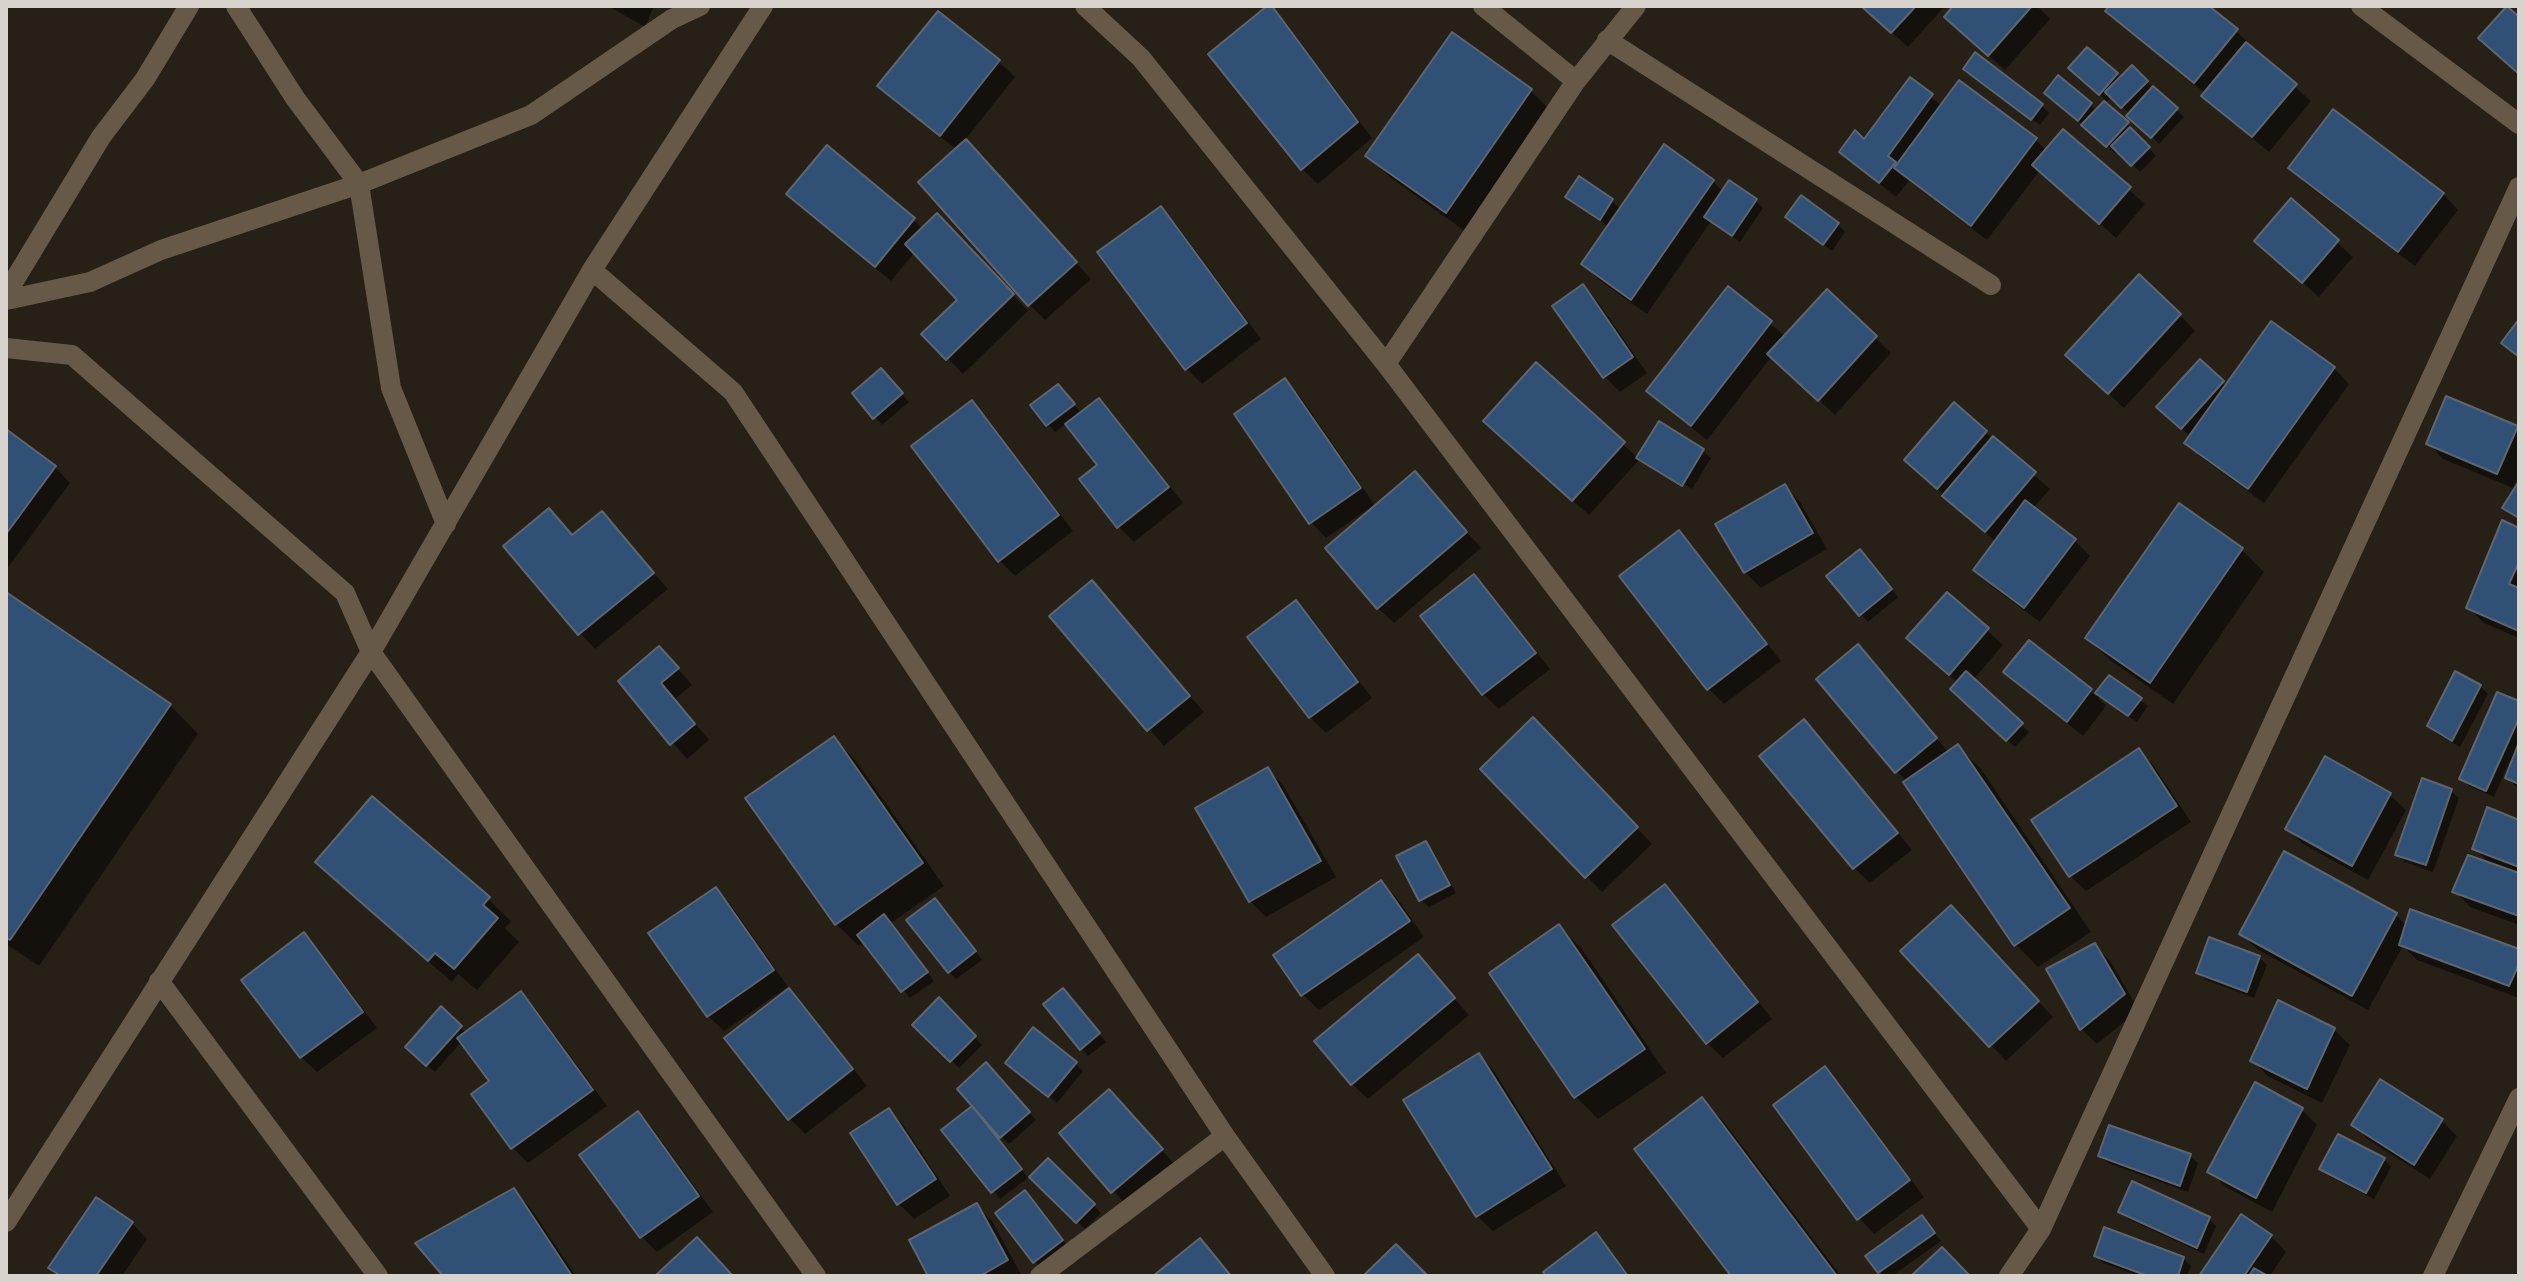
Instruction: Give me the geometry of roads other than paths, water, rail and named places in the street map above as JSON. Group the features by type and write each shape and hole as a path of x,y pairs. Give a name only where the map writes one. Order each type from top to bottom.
{"street":[{"path":"6,294 101,137 145,79 189,6"},
{"path":"236,6 295,98 359,184 391,388 446,524"},
{"path":"6,300 90,282 161,250 359,184 531,115 672,19 700,6"},
{"path":"6,1222 371,652 592,270 763,6"},
{"path":"1085,6 1141,58 1386,364 2041,1229"},
{"path":"1483,6 1576,81"},
{"path":"1386,364 1576,81 1636,6"},
{"path":"2361,6 2519,124"},
{"path":"1607,40 1991,285"},
{"path":"2009,1276 2041,1229 2519,187"},
{"path":"592,270 733,392 1225,1136 1325,1276"},
{"path":"6,348 72,355 345,593 371,652 816,1276"},
{"path":"159,981 378,1276"},
{"path":"2433,1276 2519,1098"},
{"path":"1040,1276 1225,1136"}]}
